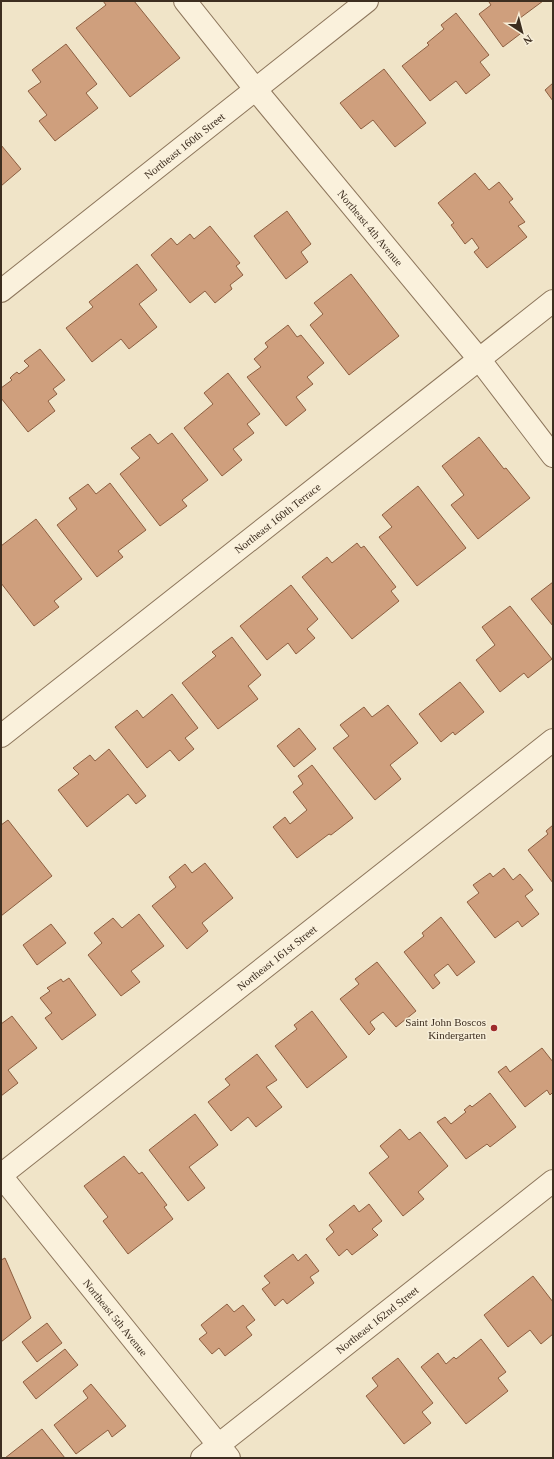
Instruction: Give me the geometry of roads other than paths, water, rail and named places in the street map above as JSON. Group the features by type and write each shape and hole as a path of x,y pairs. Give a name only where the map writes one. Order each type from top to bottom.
{"street":[{"name":"Northeast 4th Avenue","path":"185,1 256,90 479,359 553,456"},
{"name":"Northeast 160th Street","path":"1,291 367,1"},
{"name":"Northeast 160th Terrace","path":"1,736 553,300"},
{"name":"Northeast 161st Street","path":"1,1176 553,740"},
{"name":"Northeast 5th Avenue","path":"1,1176 217,1454"},
{"name":"Northeast 162nd Street","path":"217,1454 553,1181"}],"place":[{"name":"Saint John Boscos Kindergarten","path":"494,1028"}]}
